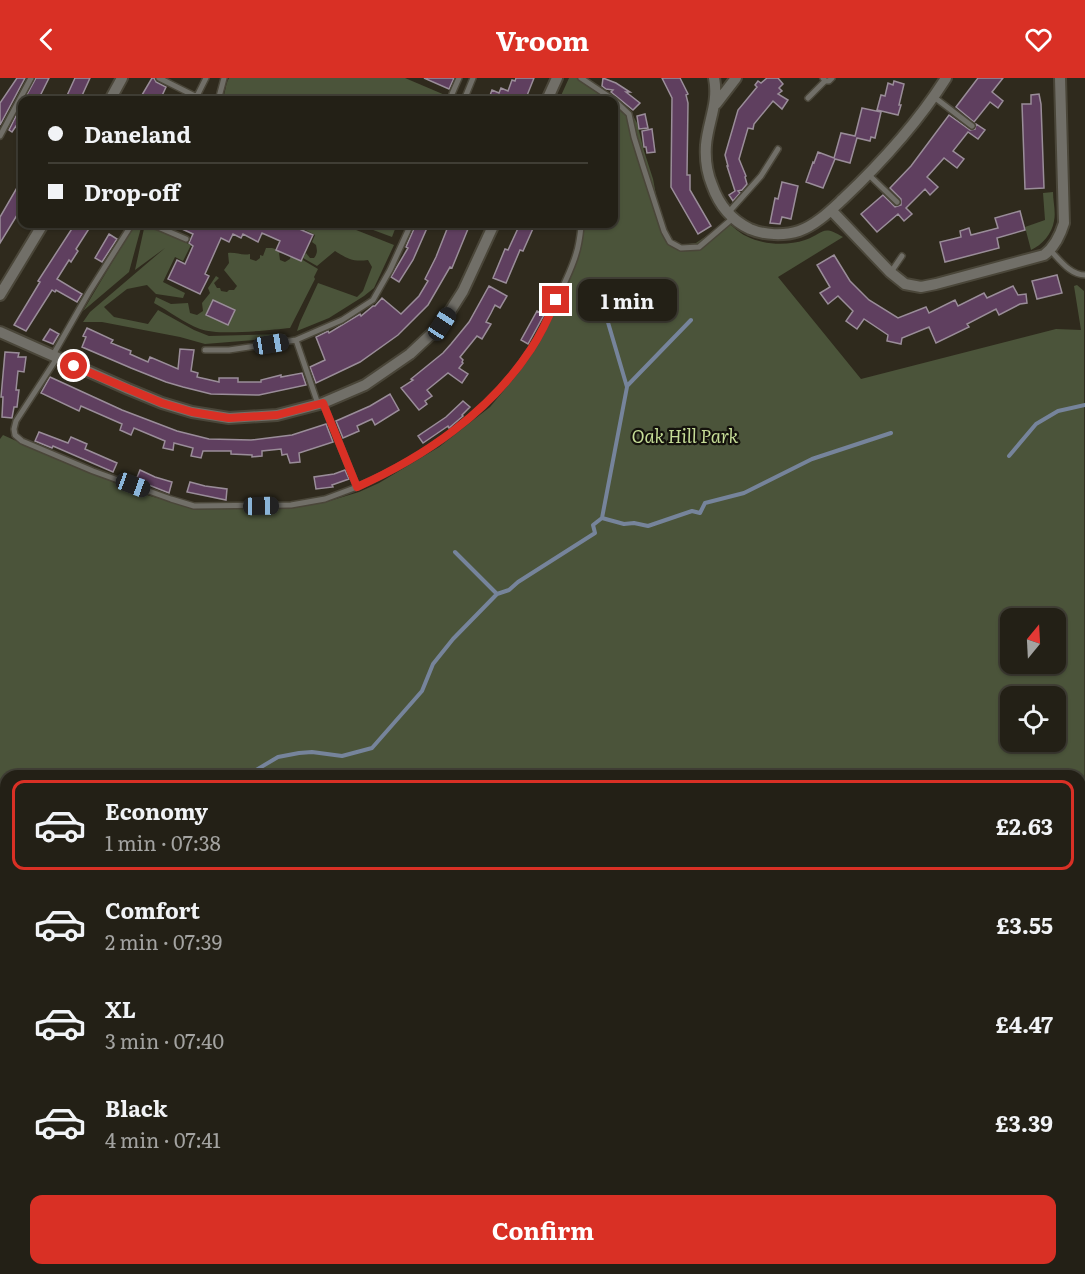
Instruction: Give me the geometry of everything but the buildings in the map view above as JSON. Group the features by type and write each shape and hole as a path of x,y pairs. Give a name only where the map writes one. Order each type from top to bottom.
{"street":[{"path":"112,96 122,78"},
{"path":"549,96 557,78"},
{"path":"714,78 715,106 706,145 706,166 716,196 731,216 742,225 754,231 783,234 812,225 869,175 900,141 946,78"},
{"path":"715,106 736,78"},
{"path":"831,210 890,272 905,284 921,287 936,284 1044,255 1059,237 1064,224 1060,78"},
{"path":"0,295 41,228"},
{"path":"0,332 162,403 192,412 229,418 277,415 320,404 365,386 410,354 442,324 464,291 492,228"}],"lane":[{"path":"22,96 32,78"},
{"path":"159,78 191,96"},
{"path":"197,96 206,78"},
{"path":"219,96 224,78"},
{"path":"452,94 459,78"},
{"path":"466,96 473,78"},
{"path":"581,78 608,96"},
{"path":"808,98 824,79 829,81 832,78"},
{"path":"934,97 972,126"},
{"path":"0,136 18,103"},
{"path":"618,104 629,114 664,231 670,242 681,248 699,247 731,216 778,149"},
{"path":"869,175 897,202"},
{"path":"129,228 89,292 16,421 15,435 22,441 56,456 147,491 194,506 291,505 324,499 391,471 462,426 506,381 532,348 546,323 576,254 581,228"},
{"path":"160,228 186,239"},
{"path":"205,350 229,350 296,340 342,320 373,300 409,228"},
{"path":"1050,250 1072,272 1082,275 1085,282"},
{"path":"890,272 902,256"},
{"path":"296,340 320,404 357,487"}],"green space":[{"path":"229,78 405,78 447,96 224,96"},
{"name":"Oak Hill Park","path":"569,78 586,78 610,96 561,96"},
{"name":"Oak Hill Park","path":"618,102 631,112 637,123 669,238 681,245 696,243 727,222 743,235 767,243 798,242 827,230 843,237 778,277 861,379 1056,329 1081,330 1074,286 1077,285 1084,291 1084,770 0,770 0,439 3,435 143,494 194,508 291,508 326,502 379,483 439,447 490,407 520,371 547,327 579,255 583,228 618,228"},
{"path":"1053,192 1055,214 1053,226 1046,238 1031,250 1025,227 1045,220 1043,193"},
{"path":"133,228 141,228 129,272 83,311"},
{"path":"144,228 154,228 191,245 183,261 175,257 163,282 185,293 183,298 156,294 147,285 127,289 104,307 114,317 148,324 158,310 209,336 287,334 254,340 205,344 102,322 83,322 90,312 165,248 135,270"},
{"path":"302,228 351,228 394,245 374,288 329,318 297,331 318,283 357,297 363,291 372,267 368,260 358,261 335,251 317,266 303,258 306,253 310,258 316,255 316,245 312,242 315,235"},
{"path":"368,228 395,228 392,237"},
{"path":"266,248 282,251 279,253 280,260 285,262 290,259 291,253 318,269 290,328 244,332 208,331 188,324 154,303 156,297 171,304 188,303 190,313 197,315 203,311 202,303 210,293 208,288 216,276 219,278 214,283 221,291 234,290 237,286 224,270 229,263 228,253 250,254 250,259 256,261 260,255 263,256"}],"waterway":[{"path":"602,302 627,387 602,518"},
{"path":"627,386 691,320"},
{"path":"1009,456 1036,424 1058,411 1085,405"},
{"path":"256,770 278,757 299,753 312,752 342,756 372,748 422,691 433,664 453,639 497,594 509,590 595,533 593,525 602,518 624,524 634,523 648,526 692,511 700,513 705,503 744,493 812,459 891,433"},
{"path":"455,552 497,594"}],"route":[{"path":"74,366 162,403 192,412 229,418 277,415 323,403 357,487 391,471 462,426 522,362 546,323 556,300"}]}
